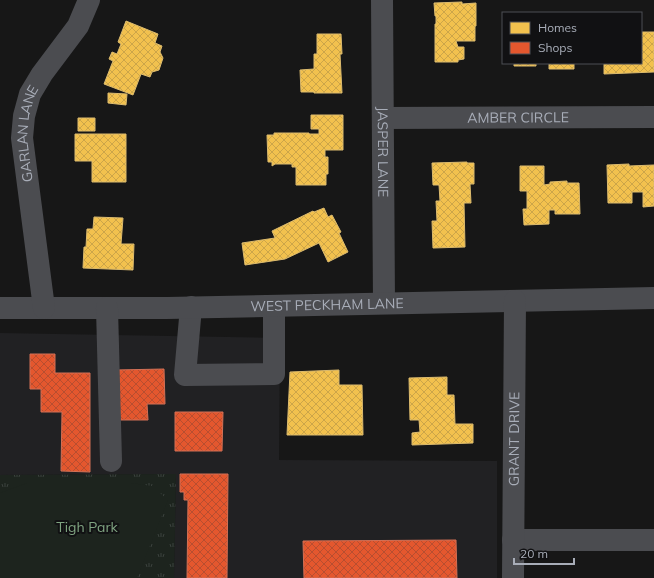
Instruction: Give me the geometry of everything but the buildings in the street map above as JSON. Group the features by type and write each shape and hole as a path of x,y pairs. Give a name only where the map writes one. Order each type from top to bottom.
{"street":[{"name":"GARLAN LANE","path":"44,308 22,138 24,116 30,94 42,74 78,26 89,0"},
{"name":"JASPER LANE","path":"382,0 384,303"},
{"name":"AMBER CIRCLE","path":"383,118 654,117"},
{"name":"WEST PECKHAM LANE","path":"0,308 274,306 654,298"},
{"name":"GRANT DRIVE","path":"513,578 515,301"},
{"path":"191,307 184,376 274,374 274,306"},
{"path":"107,308 111,461"},
{"path":"513,540 654,540"}],"shaded area":[{"path":"0,333 280,338 279,460 497,461 497,578 174,578 176,474 0,475"}],"green space":[{"name":"Tigh Park","path":"176,474 174,578 0,578 0,475"},
{"name":"Tigh Park","path":"27,483 131,483 152,486 168,500 137,578 0,578 0,493"}]}
